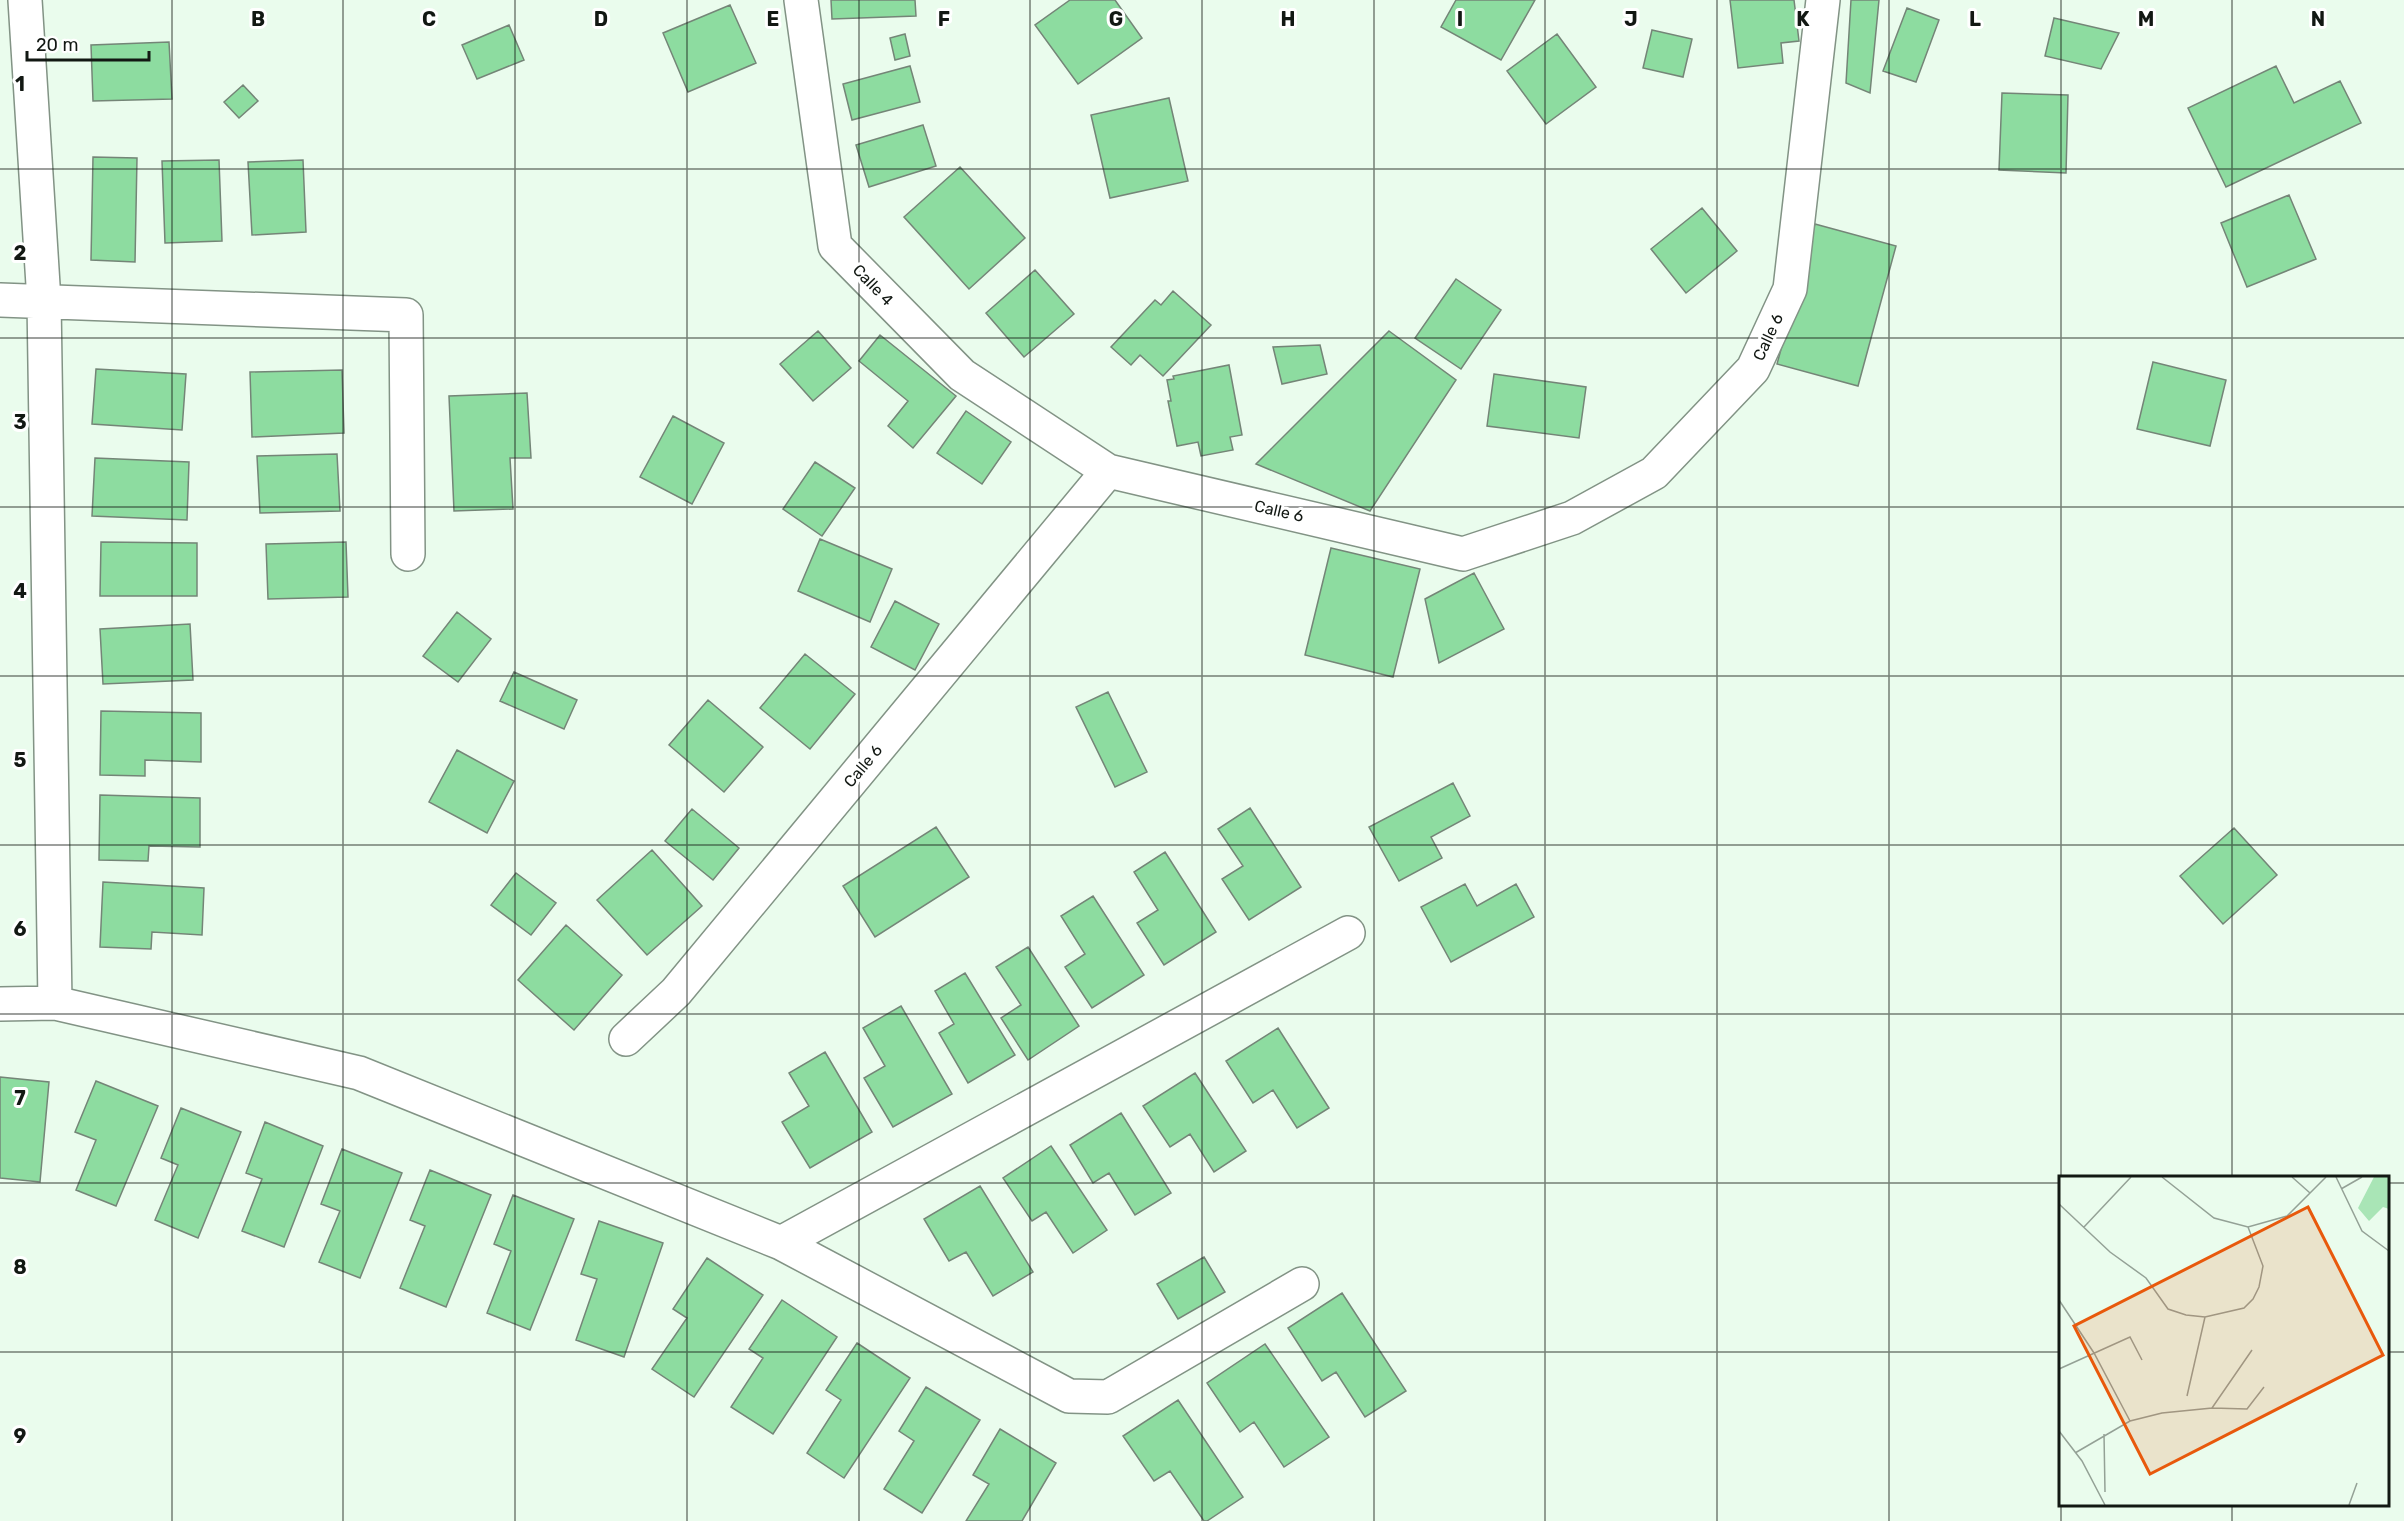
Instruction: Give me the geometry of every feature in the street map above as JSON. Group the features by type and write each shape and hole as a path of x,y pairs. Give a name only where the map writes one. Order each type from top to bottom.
{"street":[{"path":"25,0 44,301 56,1003"},
{"name":"Calle 4","path":"801,0 835,246 962,375 1108,471"},
{"name":"Calle 6","path":"626,1039 676,992 1108,471 1463,554 1572,518 1653,473 1753,369 1790,289 1823,0"},
{"path":"0,300 406,315 408,554"},
{"path":"781,1243 1348,933"},
{"path":"0,1004 56,1003 359,1073 781,1243 1069,1396 1108,1397 1302,1284"}],"building":[{"path":"831,0 915,0 916,16 832,19"},
{"path":"1070,0 1115,0 1142,38 1078,84 1035,25"},
{"path":"1456,0 1535,0 1501,60 1441,27"},
{"path":"1730,0 1794,0 1799,41 1781,43 1783,63 1738,68"},
{"path":"1851,0 1879,0 1870,93 1846,83"},
{"path":"730,5 756,63 688,92 663,33"},
{"path":"1907,8 1939,20 1916,82 1883,71"},
{"path":"2054,18 2119,33 2101,69 2045,56"},
{"path":"509,25 524,60 477,79 462,45"},
{"path":"1652,30 1692,39 1683,77 1643,68"},
{"path":"905,34 910,56 895,60 890,38"},
{"path":"1557,34 1596,87 1546,124 1507,71"},
{"path":"169,42 172,99 93,101 91,45"},
{"path":"910,66 920,102 852,120 843,84"},
{"path":"2276,66 2294,103 2340,81 2361,123 2226,187 2188,108"},
{"path":"243,85 258,101 239,118 224,102"},
{"path":"2002,93 2068,95 2066,173 1999,170"},
{"path":"1169,98 1188,181 1110,198 1091,115"},
{"path":"923,125 936,166 869,187 856,145"},
{"path":"93,157 137,158 135,262 91,260"},
{"path":"219,160 222,241 165,243 162,161"},
{"path":"303,160 306,232 252,235 248,162"},
{"path":"960,167 1025,238 969,289 904,217"},
{"path":"2289,195 2316,259 2247,287 2221,223"},
{"path":"1702,208 1737,251 1686,293 1651,249"},
{"path":"1815,224 1896,246 1858,386 1777,364"},
{"path":"1035,270 1074,314 1024,357 986,313"},
{"path":"1456,279 1501,310 1461,369 1415,338"},
{"path":"1173,291 1211,325 1163,376 1140,355 1131,365 1111,347 1155,300 1161,305"},
{"path":"818,331 851,368 813,401 780,364"},
{"path":"1389,331 1456,380 1370,511 1256,464"},
{"path":"880,335 956,396 913,448 888,426 908,401 859,361"},
{"path":"1320,345 1327,374 1282,384 1273,347"},
{"path":"2153,362 2226,380 2210,446 2137,429"},
{"path":"1229,365 1242,435 1230,437 1233,450 1201,456 1198,442 1177,446 1168,401 1171,401 1167,380 1174,379 1173,376"},
{"path":"96,369 186,374 182,430 92,424"},
{"path":"342,370 344,433 252,437 250,372"},
{"path":"1494,374 1586,387 1579,438 1487,426"},
{"path":"527,393 531,458 510,458 513,509 454,511 449,396"},
{"path":"966,411 1011,442 982,484 937,453"},
{"path":"673,416 724,443 692,504 640,477"},
{"path":"337,454 340,511 260,513 257,456"},
{"path":"95,458 189,462 187,520 92,516"},
{"path":"815,462 855,488 822,536 783,509"},
{"path":"820,539 892,569 870,622 798,591"},
{"path":"101,542 197,543 197,596 100,596"},
{"path":"346,542 348,597 268,599 266,544"},
{"path":"1331,548 1420,569 1393,677 1305,655"},
{"path":"1474,573 1504,629 1439,663 1425,599"},
{"path":"895,601 939,624 915,670 871,647"},
{"path":"457,612 491,639 458,682 423,656"},
{"path":"190,624 193,680 103,684 100,629"},
{"path":"805,654 855,694 810,749 760,708"},
{"path":"514,672 577,700 564,729 500,701"},
{"path":"1108,692 1147,772 1115,787 1076,707"},
{"path":"708,700 763,747 724,792 669,745"},
{"path":"101,711 201,713 201,762 145,760 145,776 100,775"},
{"path":"457,750 514,781 487,833 429,802"},
{"path":"1453,783 1470,816 1431,837 1442,858 1399,881 1369,827"},
{"path":"100,795 200,798 200,847 149,846 148,861 99,860"},
{"path":"1250,808 1301,887 1249,920 1222,879 1243,866 1218,829"},
{"path":"692,809 739,848 713,880 665,841"},
{"path":"936,827 969,877 875,937 843,886"},
{"path":"2234,828 2277,875 2223,924 2180,876"},
{"path":"652,850 702,906 647,955 597,900"},
{"path":"1165,852 1216,932 1164,965 1137,923 1158,910 1134,872"},
{"path":"516,873 556,903 531,935 491,905"},
{"path":"103,882 204,888 202,935 152,932 151,949 100,947"},
{"path":"1465,884 1477,906 1516,884 1534,917 1451,962 1421,907"},
{"path":"1093,896 1144,975 1092,1008 1065,967 1085,954 1061,916"},
{"path":"566,925 622,975 574,1030 518,980"},
{"path":"1028,947 1079,1026 1028,1060 1001,1018 1021,1005 996,967"},
{"path":"965,973 1015,1055 968,1083 939,1033 954,1024 935,991"},
{"path":"901,1006 952,1094 893,1127 864,1078 885,1066 863,1028"},
{"path":"1278,1028 1329,1108 1297,1128 1273,1090 1253,1103 1226,1061"},
{"path":"825,1052 872,1132 810,1168 782,1122 809,1106 789,1073"},
{"path":"1195,1073 1246,1151 1214,1172 1190,1134 1170,1147 1143,1106"},
{"path":"0,1077 49,1082 40,1182 0,1178"},
{"path":"96,1081 158,1106 116,1206 76,1190 96,1140 75,1132"},
{"path":"181,1108 241,1132 198,1238 155,1220 178,1165 161,1158"},
{"path":"1121,1113 1171,1193 1135,1215 1109,1173 1093,1183 1070,1145"},
{"path":"265,1122 323,1146 284,1247 242,1231 262,1179 246,1173"},
{"path":"1051,1146 1107,1230 1073,1253 1046,1212 1032,1221 1003,1178"},
{"path":"342,1149 402,1173 360,1278 319,1262 340,1211 321,1204"},
{"path":"430,1170 491,1195 446,1307 400,1288 425,1226 410,1220"},
{"path":"980,1186 1033,1272 993,1296 966,1252 949,1261 924,1219"},
{"path":"513,1195 574,1219 530,1330 487,1313 511,1251 494,1244"},
{"path":"599,1221 663,1243 624,1357 576,1340 597,1279 581,1274"},
{"path":"1204,1257 1225,1292 1178,1319 1157,1284"},
{"path":"707,1258 763,1295 694,1397 652,1369 687,1318 673,1309"},
{"path":"1342,1293 1406,1391 1365,1417 1336,1372 1322,1381 1288,1328"},
{"path":"782,1300 837,1337 773,1434 731,1407 763,1358 749,1349"},
{"path":"857,1343 910,1378 844,1478 807,1453 841,1400 826,1390"},
{"path":"1265,1344 1329,1437 1284,1467 1254,1422 1240,1432 1207,1383"},
{"path":"926,1387 980,1420 922,1513 884,1489 914,1441 899,1431"},
{"path":"1178,1400 1243,1497 1207,1521 1204,1521 1170,1471 1154,1481 1123,1436"},
{"path":"1000,1429 1056,1463 1022,1521 966,1521 989,1484 973,1475"}]}
